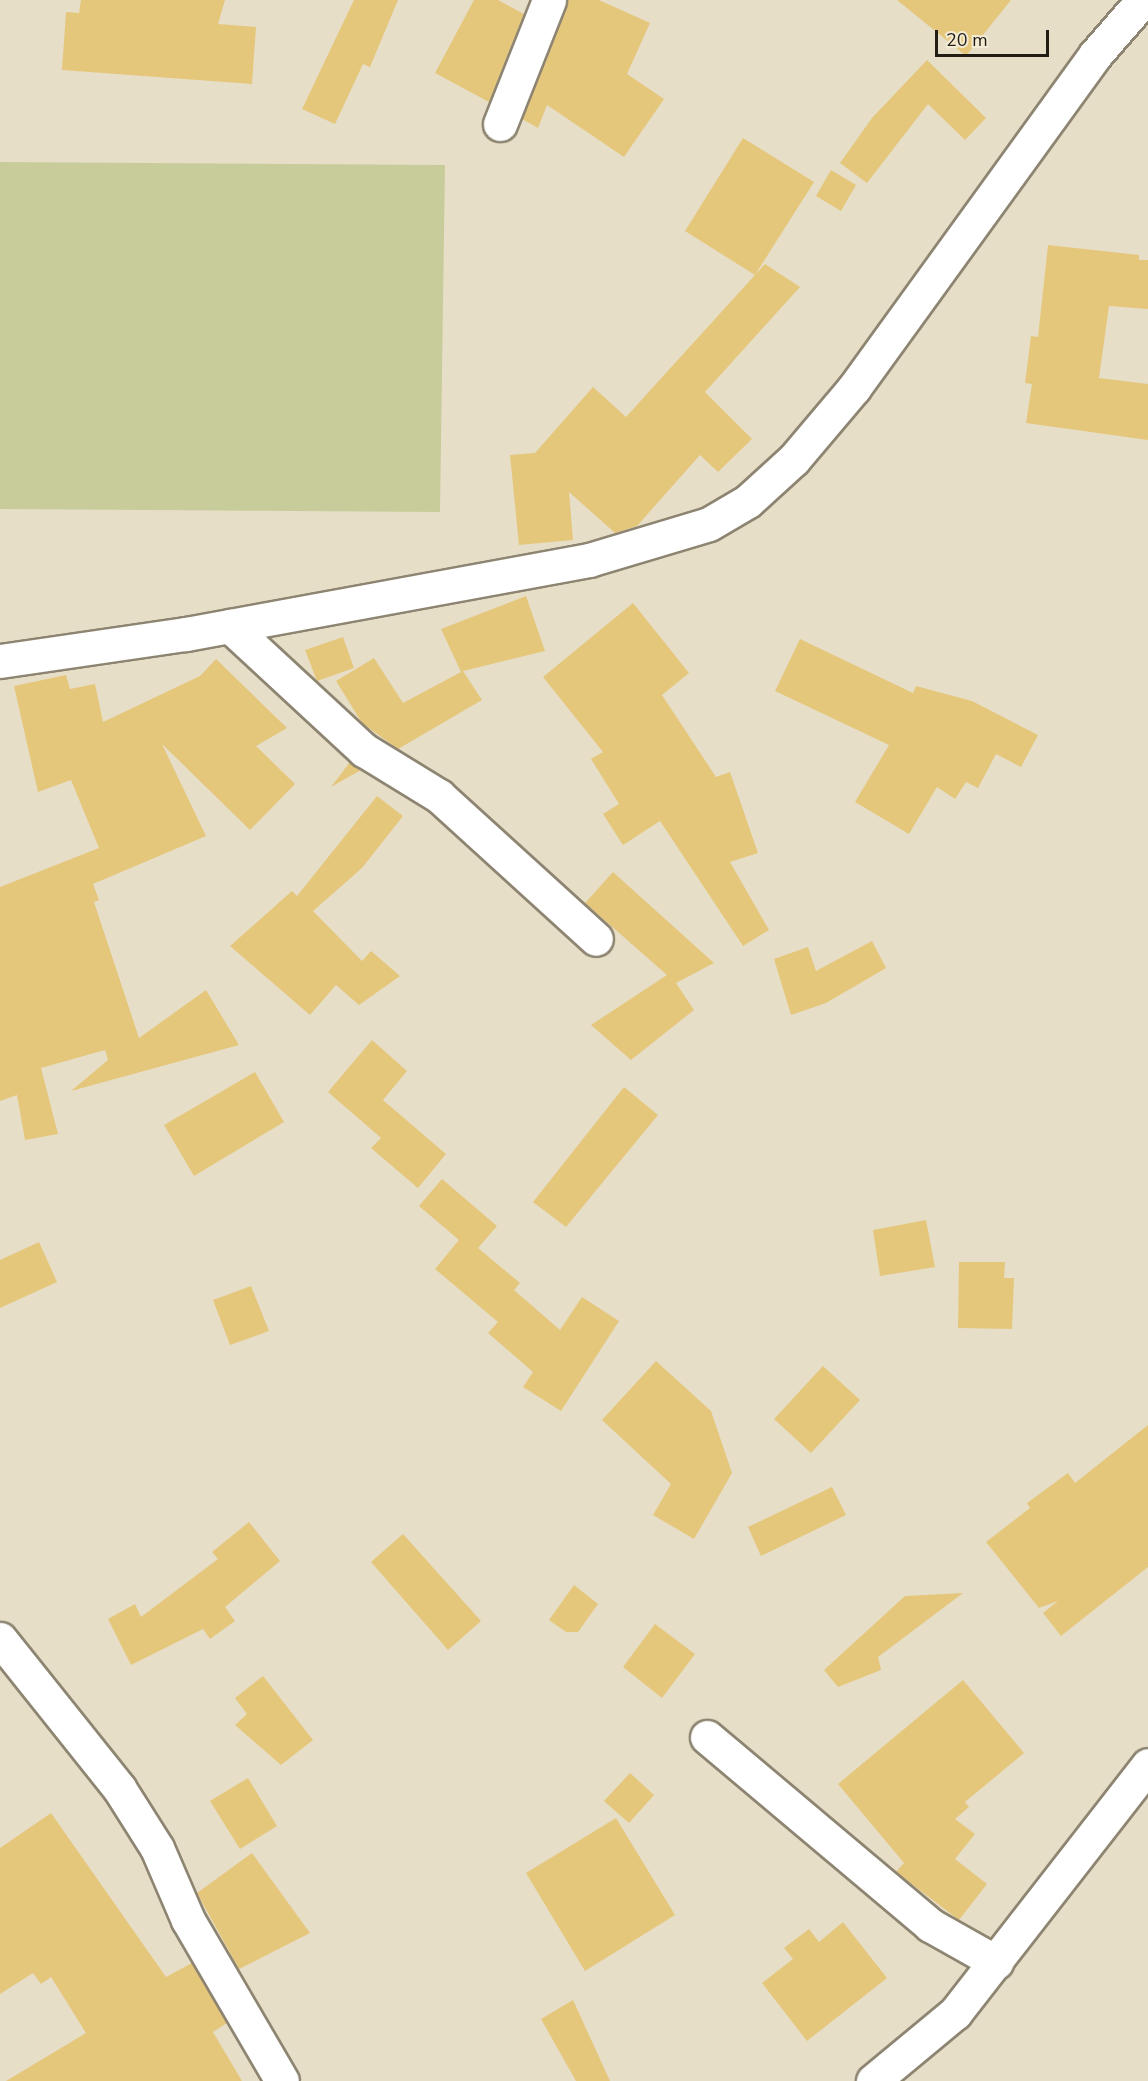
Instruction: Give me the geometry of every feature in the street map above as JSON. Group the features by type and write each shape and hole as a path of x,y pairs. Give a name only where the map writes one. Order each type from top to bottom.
{"street":[{"path":"500,124 549,0"},
{"path":"0,661 230,626 589,560 709,524 748,501 794,459 854,388 1095,55 1143,0"},
{"path":"230,626 364,750 439,796 596,939"},
{"path":"0,1639 119,1788 157,1848 188,1920 282,2081"},
{"path":"707,1737 930,1925 996,1962"},
{"path":"873,2081 955,2013 1148,1766"}],"green space":[{"path":"0,162 445,165 440,512 0,509"}],"building":[{"path":"81,0 225,0 218,24 256,27 252,84 62,70 66,12 79,13"},
{"path":"354,0 398,0 370,67 363,64 335,124 302,109"},
{"path":"474,0 498,0 524,14 489,102 435,73"},
{"path":"567,0 599,0 650,23 627,74 664,99 624,157 547,105 538,128 522,119"},
{"path":"897,0 1011,0 966,56"},
{"path":"927,60 986,118 965,140 928,104 867,183 840,163 872,118"},
{"path":"743,138 814,182 755,275 685,231"},
{"path":"831,170 856,185 841,211 816,196"},
{"path":"1048,245 1139,255 1139,260 1148,260 1148,309 1109,306 1099,378 1148,384 1148,440 1026,423 1032,384 1025,383 1031,336 1038,337"},
{"path":"765,264 800,287 705,392 752,439 718,472 700,455 637,526 615,533 569,492 573,540 519,545 510,455 535,453 593,387 626,417"},
{"path":"526,596 545,651 463,671 482,700 398,749 362,723 336,681 374,658 403,703 461,672 441,629"},
{"path":"633,603 689,673 662,695 716,777 730,772 758,853 730,862 769,930 743,946 660,821 623,845 603,814 619,804 591,759 603,752 543,677"},
{"path":"343,637 354,668 317,681 305,650"},
{"path":"800,639 913,693 916,686 972,701 1038,735 1021,767 996,754 978,788 966,782 955,799 937,787 909,834 855,802 889,745 775,691"},
{"path":"216,659 287,728 256,746 295,784 250,830 162,744 206,836 93,884 99,900 94,902 139,1038 206,990 239,1045 71,1091 108,1060 105,1050 41,1068 58,1134 25,1140 17,1095 0,1101 0,887 99,848 71,780 38,792 14,686 66,675 70,689 95,684 103,722 200,676"},
{"path":"350,762 361,770 331,787"},
{"path":"377,796 403,816 362,868 313,911 362,961 371,951 400,976 359,1005 336,985 310,1015 230,946 292,891 297,896"},
{"path":"613,872 714,963 676,983 694,1010 631,1060 591,1025 667,975 585,903"},
{"path":"872,941 886,968 826,1003 791,1015 774,959 808,947 816,971"},
{"path":"372,1040 407,1071 383,1100 446,1154 418,1188 371,1148 381,1138 328,1092"},
{"path":"255,1072 284,1122 194,1176 164,1125"},
{"path":"624,1087 658,1115 566,1227 533,1202"},
{"path":"442,1179 497,1226 478,1248 520,1283 514,1290 560,1330 582,1297 619,1321 561,1411 523,1387 533,1372 488,1333 498,1322 435,1269 459,1240 419,1206"},
{"path":"926,1220 935,1267 880,1276 873,1230"},
{"path":"39,1242 57,1282 0,1308 0,1260"},
{"path":"959,1262 1005,1262 1004,1278 1014,1278 1012,1329 958,1328"},
{"path":"251,1286 269,1331 230,1345 213,1300"},
{"path":"656,1361 711,1411 732,1473 694,1539 653,1515 671,1484 602,1420"},
{"path":"823,1366 860,1400 811,1453 774,1419"},
{"path":"1148,1425 1148,1567 1061,1636 1043,1613 1058,1601 1039,1608 986,1542 1030,1508 1027,1503 1068,1473 1075,1483"},
{"path":"832,1487 846,1515 761,1556 748,1527"},
{"path":"249,1522 280,1561 225,1607 235,1621 210,1639 203,1629 131,1665 108,1619 135,1604 141,1617 218,1559 212,1552"},
{"path":"403,1534 481,1621 448,1650 371,1562"},
{"path":"574,1585 598,1604 578,1632 566,1632 549,1620"},
{"path":"963,1593 878,1657 881,1670 838,1687 824,1670 905,1596"},
{"path":"655,1624 695,1654 662,1698 623,1667"},
{"path":"263,1676 313,1740 281,1765 235,1725 247,1714 235,1698"},
{"path":"963,1680 1024,1753 965,1802 969,1807 955,1819 975,1834 955,1859 987,1884 959,1920 896,1872 904,1863 838,1784"},
{"path":"630,1773 654,1795 629,1823 604,1801"},
{"path":"248,1778 277,1826 240,1849 210,1801"},
{"path":"51,1813 166,1977 192,1963 227,2023 213,2032 242,2081 6,2081 86,2033 51,1977 41,1984 33,1973 0,1994 0,1848"},
{"path":"616,1818 675,1915 585,1971 526,1873"},
{"path":"252,1853 310,1933 239,1969 197,1893"},
{"path":"843,1922 887,1978 807,2041 762,1983 793,1959 784,1948 809,1929 819,1942"},
{"path":"573,2000 610,2081 576,2081 541,2019"}]}
